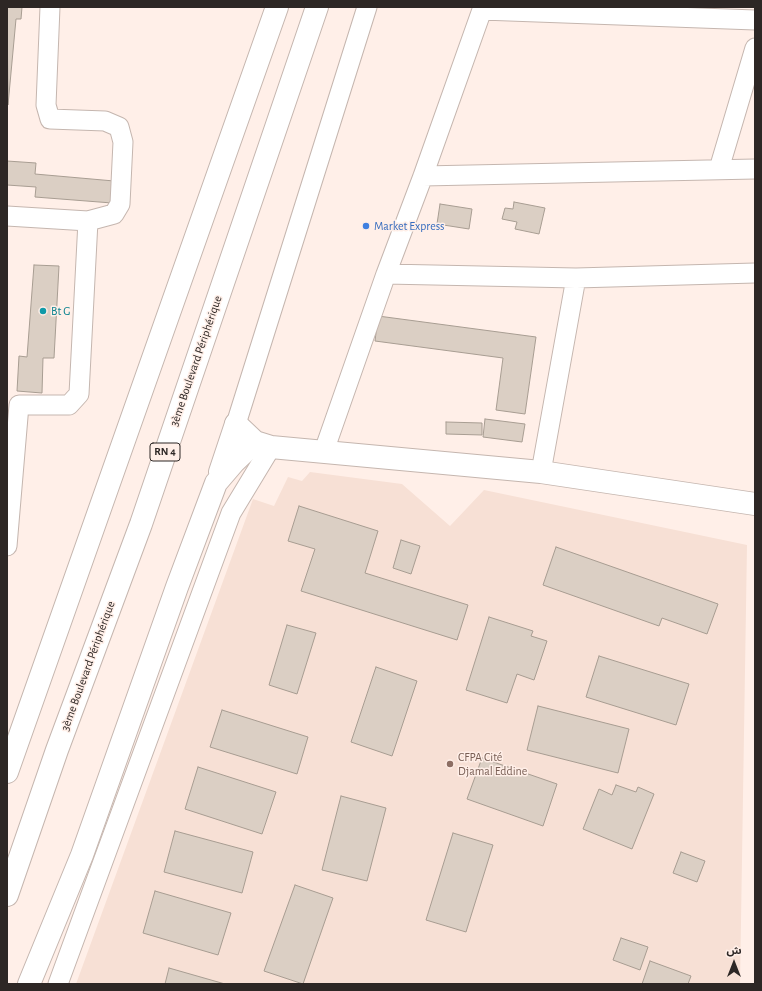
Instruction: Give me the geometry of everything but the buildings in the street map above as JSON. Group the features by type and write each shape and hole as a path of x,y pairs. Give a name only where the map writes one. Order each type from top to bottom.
{"main road":[{"path":"7,772 277,7"},
{"name":"3ème Boulevard Périphérique","path":"7,895 57,750 141,524 317,7"},
{"path":"28,984 82,855 236,424 263,444 541,472 755,504"},
{"path":"216,483 234,462 263,444"}],"street":[{"path":"7,216 88,221 102,219 114,214 120,204 123,142 119,127 105,121 50,120 46,105 50,7"},
{"path":"236,424 367,7"},
{"path":"324,451 386,274 483,8 755,20"},
{"path":"719,170 755,48"},
{"path":"423,176 755,170"},
{"path":"7,546 19,405 69,405 79,394 88,221"},
{"path":"386,274 576,278 755,273"},
{"path":"541,472 576,278"},
{"path":"58,984 231,513 263,444"}],"shaded area":[{"name":"CFPA Cité Djamal Eddine","path":"310,472 402,484 450,526 484,490 747,545 740,984 76,984 253,499 274,506 288,477 302,481"}],"place":[{"name":"Market Express","path":"366,226"},
{"name":"Bt G","path":"43,311"},
{"name":"CFPA Cité Djamal Eddine","path":"450,764"}]}
